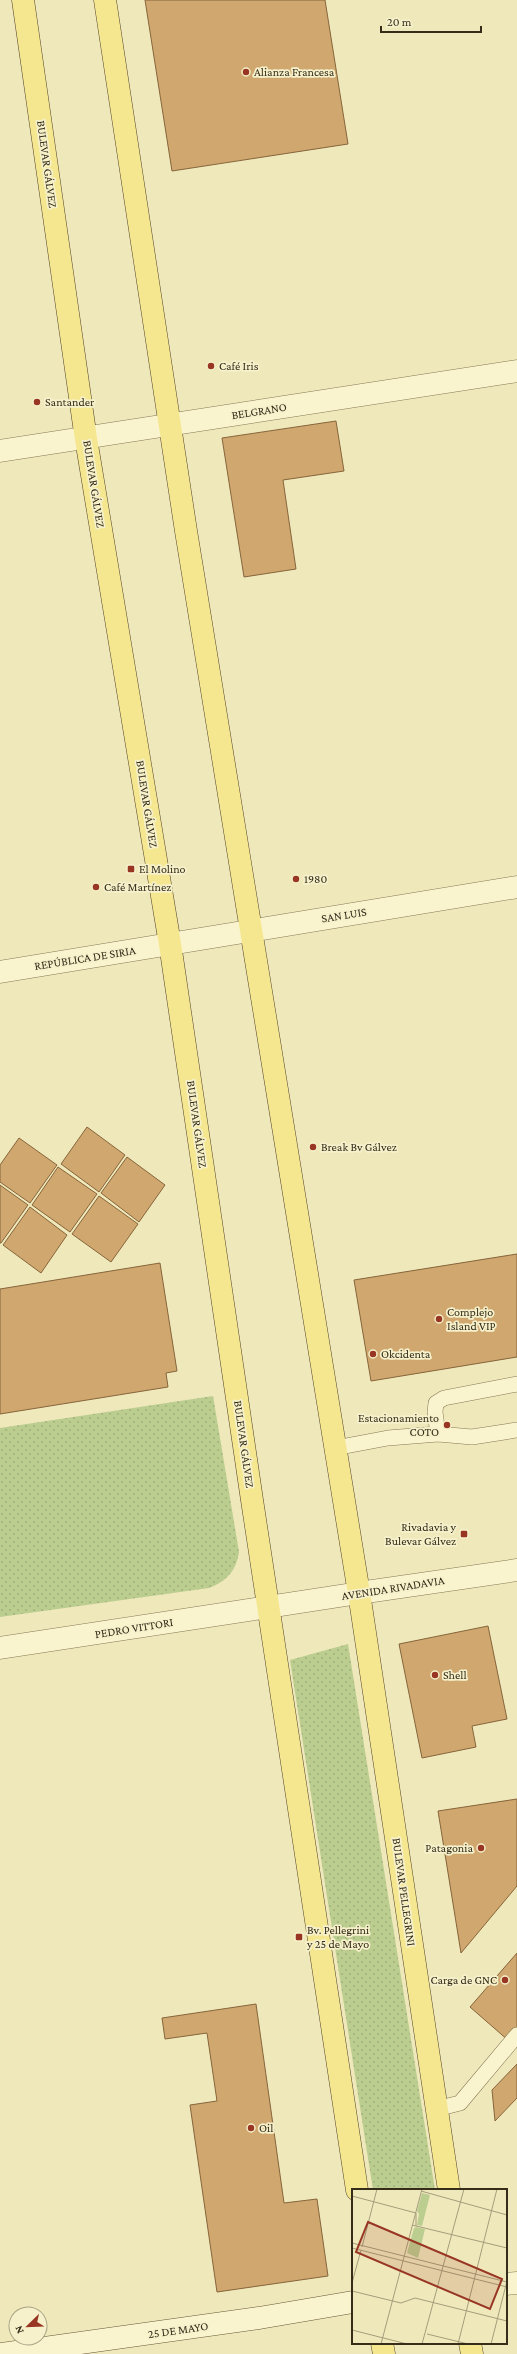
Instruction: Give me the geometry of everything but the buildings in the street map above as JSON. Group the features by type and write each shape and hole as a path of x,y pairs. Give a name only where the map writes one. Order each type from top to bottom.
{"main road":[{"name":"BULEVAR GÁLVEZ","path":"23,0 86,438 170,944 268,1608"},
{"path":"105,0 170,425 250,930 359,1593"},
{"name":"BULEVAR PELLEGRINI","path":"359,1593 448,2189"},
{"path":"268,1608 357,2189"},
{"path":"382,2344 384,2354"},
{"path":"470,2344 472,2354"}],"street":[{"name":"BELGRANO","path":"0,451 517,371"},
{"name":"SAN LUIS","path":"170,944 517,887"},
{"name":"REPÚBLICA DE SIRIA","path":"0,972 170,944"},
{"name":"AVENIDA RIVADAVIA","path":"268,1608 517,1570"},
{"name":"PEDRO VITTORI","path":"0,1648 268,1608"},
{"path":"507,2284 517,2283"},
{"name":"25 DE MAYO","path":"2,2354 259,2318 352,2302"}],"lane":[{"path":"438,1434 434,1412 436,1404 444,1398 517,1384"},
{"path":"335,1448 388,1438 438,1434 472,1437 517,1430"},
{"path":"436,2109 460,2103 517,2035"}],"green space":[{"path":"213,1396 239,1552 236,1565 226,1579 209,1588 0,1617 0,1428"},
{"path":"348,1644 435,2189 373,2189 290,1660"}],"place":[{"name":"Alianza Francesa","path":"246,72"},
{"name":"Café Iris","path":"211,366"},
{"name":"Santander","path":"37,402"},
{"name":"El Molino","path":"131,869"},
{"name":"1980","path":"296,879"},
{"name":"Café Martínez","path":"96,887"},
{"name":"Break Bv Gálvez","path":"313,1147"},
{"name":"Complejo Island VIP","path":"439,1319"},
{"name":"Okcidenta","path":"373,1354"},
{"name":"Estacionamiento COTO","path":"447,1425"},
{"name":"Rivadavia y Bulevar Gálvez","path":"464,1534"},
{"name":"Shell","path":"435,1675"},
{"name":"Patagonia","path":"481,1848"},
{"name":"Bv. Pellegrini y 25 de Mayo","path":"299,1937"},
{"name":"Carga de GNC","path":"505,1980"},
{"name":"Oil","path":"251,2128"}]}
